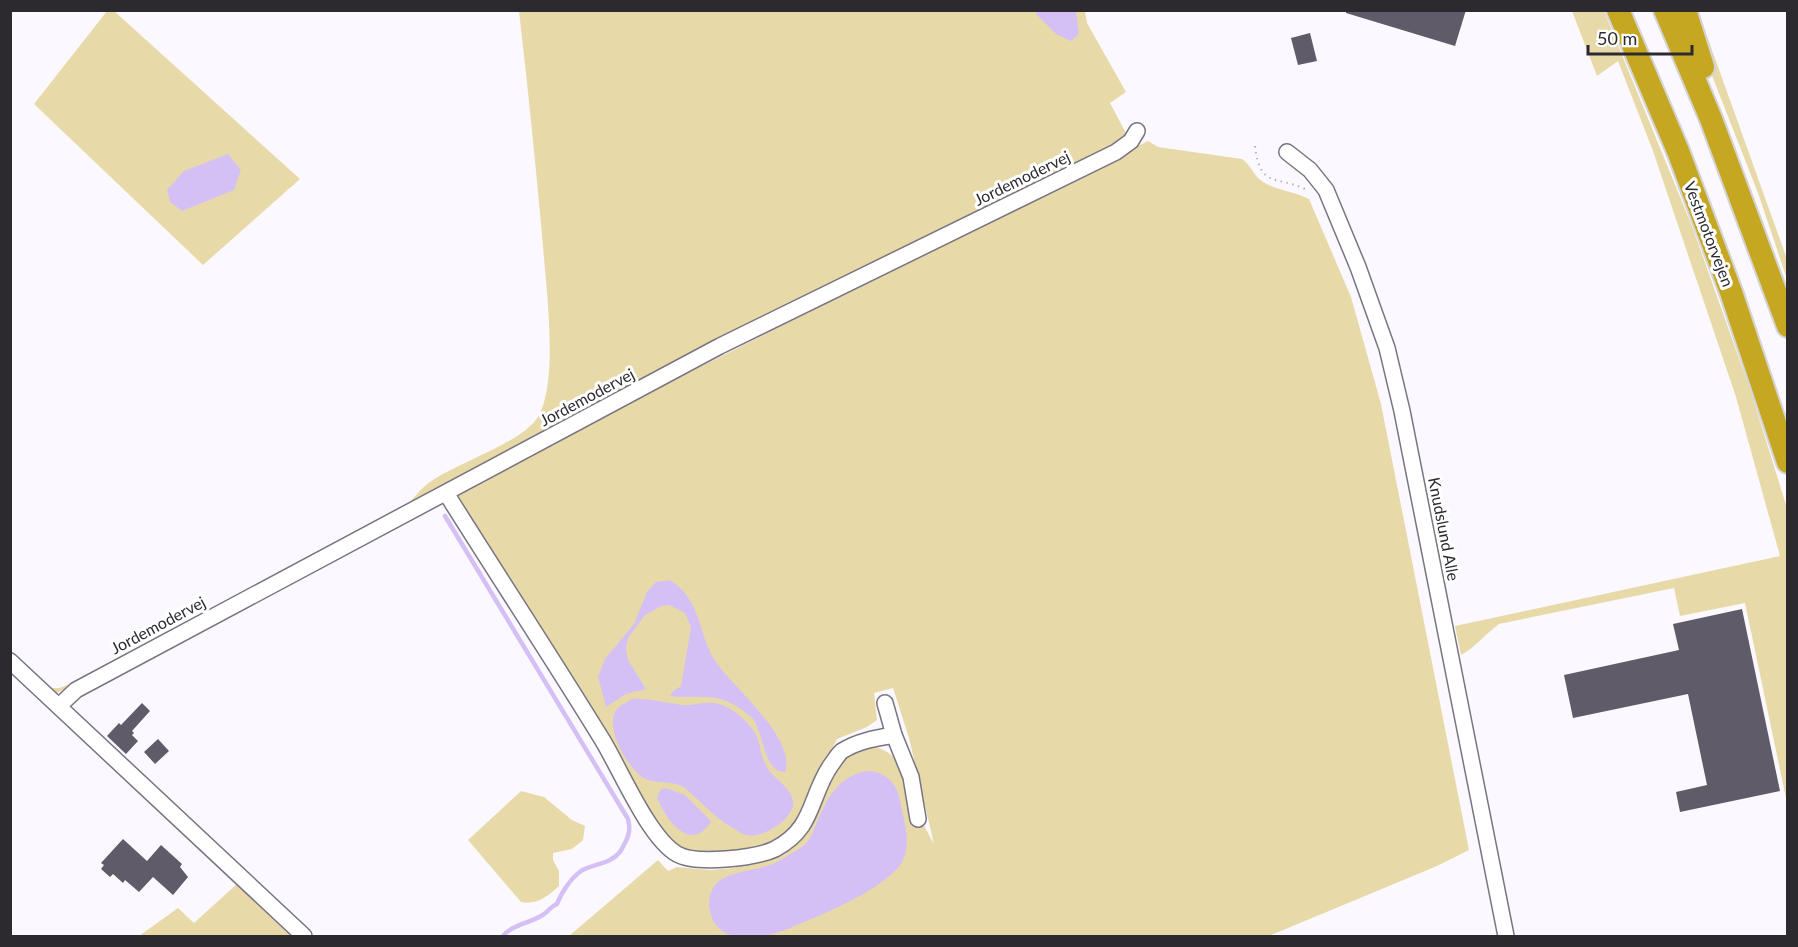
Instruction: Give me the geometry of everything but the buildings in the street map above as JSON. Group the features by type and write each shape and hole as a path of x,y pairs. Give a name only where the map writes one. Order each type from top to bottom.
{"highway":[{"name":"Vestmotorvejen","path":"1618,10 1678,151 1731,292 1788,462"},
{"path":"1665,10 1711,119 1788,326"},
{"path":"1685,10 1702,65 1764,222 1776,293"}],"street":[{"name":"Jordemodervej","path":"59,706 76,690 720,346 1116,152 1131,141 1137,131"},
{"name":"Knudslund Alle","path":"1287,152 1310,170 1326,190 1358,267 1387,348 1404,422 1506,936"},
{"path":"446,493 605,743 659,838 678,855 715,861 772,850 789,841 808,816 826,772 840,752 864,740 894,735"},
{"path":"10,661 304,936"},
{"path":"885,703 894,735 911,777 918,819"}],"path":[{"path":"1255,146 1258,163 1262,171 1271,179 1297,185 1307,190"}],"shaded area":[{"path":"107,11 114,11 300,179 203,265 34,104"},
{"path":"519,11 1085,11 1087,23 1126,92 1110,103 1127,135 1125,139 785,308 55,694 11,656 10,650 52,688 68,685 404,508 426,485 517,436 538,417 548,381 550,334 538,187"},
{"path":"1036,11 1076,11 1079,34 1071,41 1056,34 1036,14"},
{"path":"1572,11 1604,11 1692,226 1751,392 1787,508 1787,803 1745,603 1680,616 1674,588 1499,624 1461,655 1455,626 1780,556 1736,397 1653,151 1618,61 1597,76"},
{"path":"1690,11 1698,11 1787,259 1787,279 1758,193 1702,50"},
{"path":"1148,141 1158,147 1242,159 1263,182 1309,199 1351,297 1381,404 1469,850 1437,866 1269,936 569,936 658,860 668,871 677,867 710,870 733,868 785,854 803,838 841,759 868,744 888,752 897,760 906,777 913,826 922,822 934,844 909,738 893,688 874,693 877,720 867,727 837,739 789,836 753,851 697,853 680,849 666,840 457,496 571,432"},
{"path":"228,154 241,170 234,190 182,211 170,202 167,190 184,171"},
{"path":"670,580 688,597 694,607 705,640 716,662 761,714 782,744 786,759 785,772 778,771 769,760 752,718 733,704 716,698 670,696 681,686 691,627 685,613 669,605 645,615 628,638 626,649 628,660 646,689 626,694 606,707 598,677 605,659 634,624 647,592 656,582"},
{"path":"632,699 682,705 714,703 725,706 736,713 754,731 769,770 791,795 793,801 789,814 777,826 761,834 745,835 719,819 682,786 651,781 642,777 624,755 613,725 613,716 617,709"},
{"path":"866,771 884,775 896,787 898,793 907,844 904,858 897,869 870,890 780,932 743,937 731,935 714,923 709,900 710,894 719,881 725,877 775,863 802,847 811,837 824,806 834,790 848,778"},
{"path":"666,788 685,795 708,818 711,822 703,831 695,835 687,834 672,823 657,798 661,789"},
{"path":"521,791 544,797 572,820 585,826 583,840 572,849 553,853 553,860 559,871 559,886 546,897 527,903 521,902 468,840"},
{"path":"238,883 293,936 139,936 178,908 194,923"}],"waterway":[{"path":"445,516 628,819 629,825 626,841 615,857 581,871 567,886 557,904 543,915 516,927 503,936"}]}
